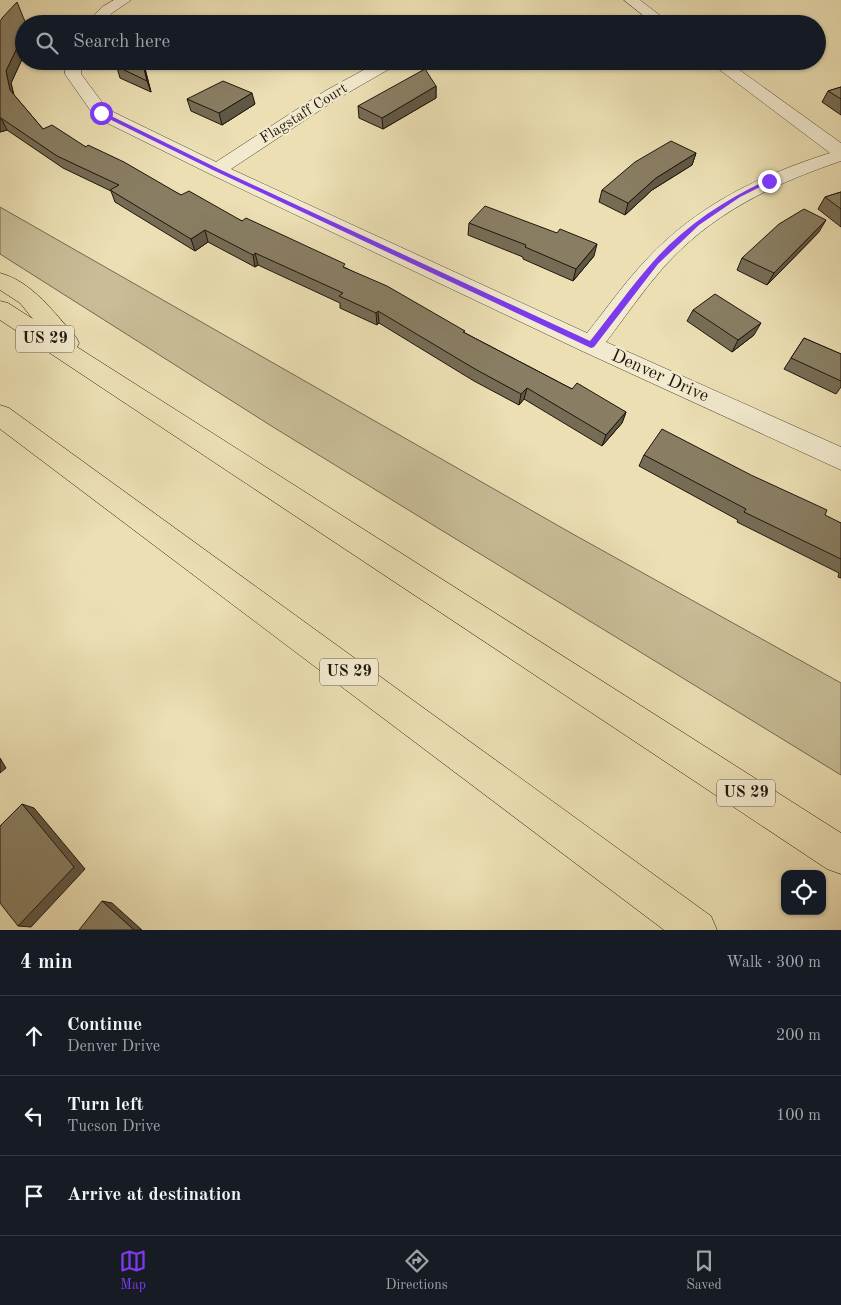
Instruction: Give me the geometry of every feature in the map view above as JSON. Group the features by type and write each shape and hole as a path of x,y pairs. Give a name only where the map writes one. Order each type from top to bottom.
{"highway":[{"path":"0,280 28,298 89,368"},
{"name":"US 29","path":"0,309 841,855"},
{"name":"US 29","path":"0,415 698,930"}],"street":[{"path":"102,15 124,0"},
{"path":"631,0 652,15"},
{"name":"Denver Drive","path":"73,70 73,74 85,93 101,113 217,170 591,345 841,458"},
{"name":"Flagstaff Court","path":"217,170 331,95 376,70"},
{"path":"728,70 841,153"},
{"path":"591,345 655,263 697,224 738,196 769,181 841,153"}],"shaded area":[{"path":"0,207 571,533 841,683 841,775 273,427 0,254"}],"building":[{"path":"17,2 22,15 15,15 15,52 6,71 10,90 43,129 52,125 86,147 88,145 124,162 181,195 189,191 242,221 246,218 345,264 343,267 387,286 465,331 463,332 572,389 577,383 626,412 606,435 527,388 521,394 378,311 376,313 339,296 343,293 255,253 253,255 205,230 191,239 110,190 119,185 57,156 0,118 0,22"},
{"path":"124,70 144,70 147,81"},
{"path":"423,70 426,70 436,86 382,118 358,106"},
{"path":"223,81 252,93 219,113 187,99"},
{"path":"841,87 841,99 828,91"},
{"path":"671,141 696,153 656,178 628,203 602,190 635,162"},
{"path":"841,192 841,209 825,197"},
{"path":"485,206 557,233 560,229 597,244 576,269 525,247 526,245 469,223"},
{"path":"804,209 826,220 774,273 742,258 779,224"},
{"path":"715,294 761,323 738,340 693,310"},
{"path":"804,338 841,354 841,381 791,358"},
{"path":"662,429 751,475 827,510 825,515 841,523 841,559 744,512 746,509 644,455"},
{"path":"22,804 74,867 18,926 0,903 0,826"},
{"path":"102,901 134,930 79,930"}],"route":[{"path":"101,113 217,170 591,345 655,263 697,224 738,196 769,181"}]}
